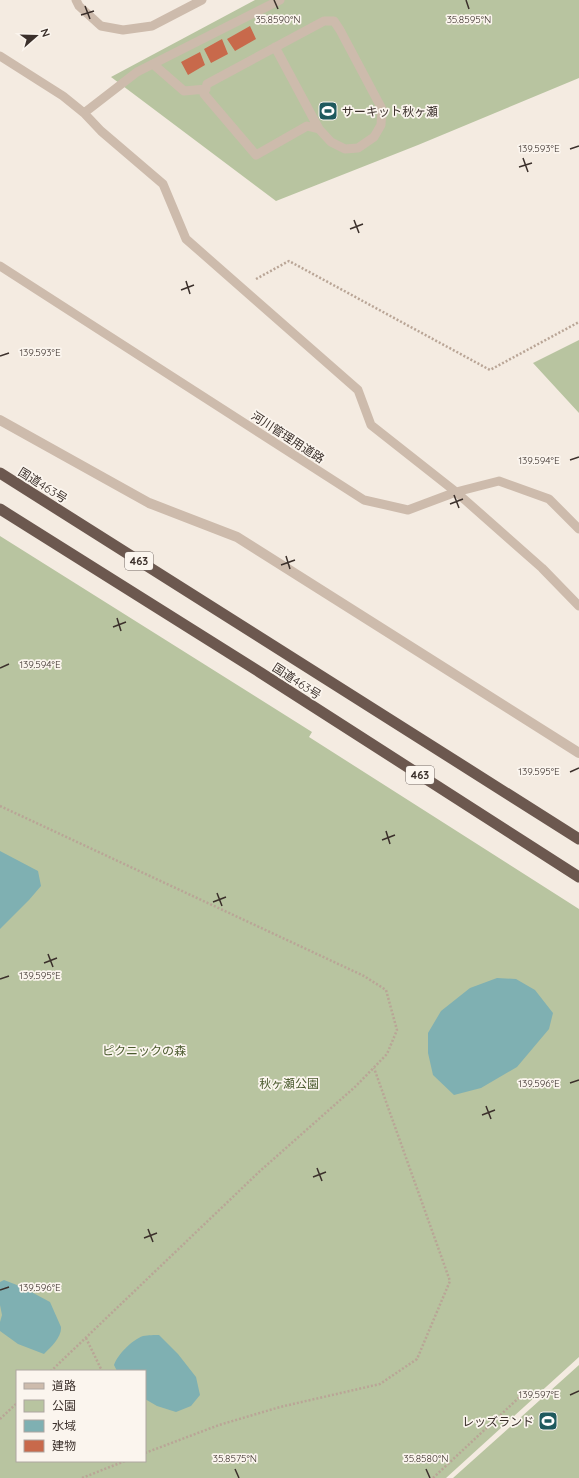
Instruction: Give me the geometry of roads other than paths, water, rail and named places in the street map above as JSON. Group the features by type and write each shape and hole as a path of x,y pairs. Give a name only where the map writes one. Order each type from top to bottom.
{"highway":[{"name":"国道463号","path":"0,473 579,839"},
{"name":"国道463号","path":"0,509 261,673 579,877"}],"street":[{"path":"0,420 149,503 237,536 579,754"}],"lane":[{"path":"76,0 79,6 101,26 123,30 152,26 202,0"},
{"path":"84,113 137,72 280,0"},
{"path":"275,48 319,129 331,142 345,148 358,148 374,137 381,125 382,109 334,21 324,21 207,84 204,94 256,155 307,126 319,129"},
{"path":"0,56 63,96 163,184 186,239 358,390 371,425 456,492 542,568 579,606"},
{"path":"153,64 184,91 206,89"},
{"name":"河川管理用道路","path":"0,266 364,500 408,510 456,492 499,481 549,499 579,529"}],"water":[{"path":"0,851 38,871 41,886 0,929"},
{"path":"497,978 516,979 535,990 553,1013 549,1029 517,1067 481,1088 454,1095 433,1075 428,1053 428,1033 441,1011 470,988"},
{"path":"4,1280 22,1287 50,1302 61,1327 61,1331 56,1342 44,1354 18,1344 0,1331 2,1315 0,1305 0,1282"},
{"path":"159,1335 178,1354 196,1377 200,1395 191,1406 176,1412 157,1406 146,1400 146,1370 116,1370 114,1365 122,1352 134,1341 143,1336"}],"place":[{"name":"サーキット秋ヶ瀬","path":"328,111"},
{"name":"レッズランド","path":"548,1421"}],"park label":[{"name":"ピクニックの森","path":"144,1050"},
{"name":"秋ヶ瀬公園","path":"289,1083"}]}
